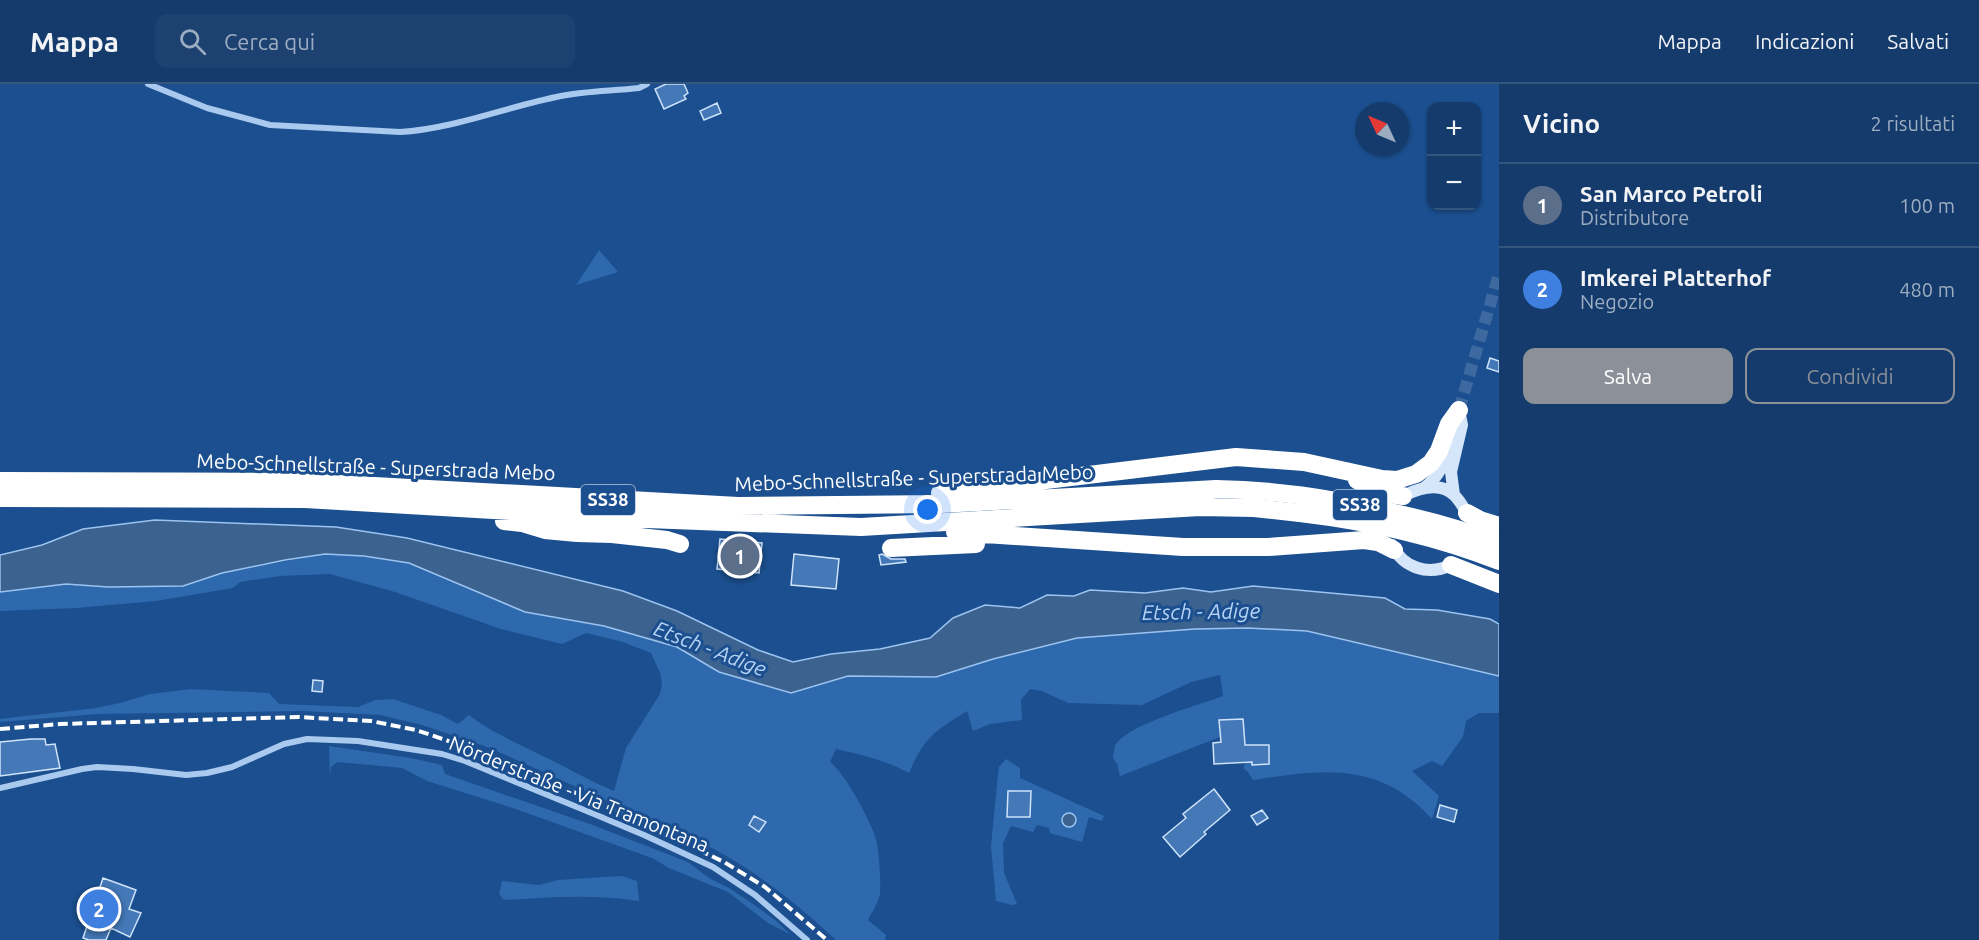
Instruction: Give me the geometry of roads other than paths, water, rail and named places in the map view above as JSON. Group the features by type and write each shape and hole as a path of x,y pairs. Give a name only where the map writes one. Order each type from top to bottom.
{"highway":[{"path":"820,507 846,496 939,493 1228,458 1304,462 1382,480 1397,480 1416,474 1431,463 1439,451 1449,424 1459,410"},
{"path":"1331,467 1381,493 1403,496"},
{"name":"Mebo-Schnellstraße - Superstrada Mebo","path":"0,481 302,482 727,506 820,507 941,504 1216,489 1257,489 1325,497 1424,519 1499,544"},
{"name":"Mebo-Schnellstraße - Superstrada Mebo","path":"0,498 283,498 647,519 861,527 1200,507 1254,508 1372,524 1477,552 1499,561"},
{"path":"429,506 445,515 522,523 545,530 612,534 667,540 680,544"},
{"path":"1467,513 1499,526"},
{"path":"861,527 882,533 969,532 1164,546 1268,547 1364,540 1392,542"},
{"path":"891,548 1006,543 1149,552 1164,546"},
{"path":"1451,565 1499,584"}],"main road":[{"path":"1403,496 1424,488 1436,478 1443,467 1459,410"},
{"path":"1459,410 1462,425 1451,472 1455,495 1467,513"},
{"path":"1424,488 1438,488 1455,495"},
{"path":"1392,542 1403,561 1420,569 1434,570 1451,565"}],"street":[{"path":"148,84 207,108 270,125 400,132 445,125 563,96 639,88 647,84"},
{"name":"Nörderstraße - Via Tramontana","path":"0,788 97,767 186,775 207,773 232,767 284,744 307,739 358,741 442,754 465,761 594,814 705,864 755,895 807,940"}],"water":[{"name":"Etsch - Adige","path":"155,520 336,527 407,538 623,591 677,611 758,650 793,662 831,654 880,649 930,638 953,618 985,605 1020,608 1047,595 1074,596 1090,590 1145,593 1183,588 1211,592 1253,586 1385,598 1405,609 1437,610 1490,619 1499,624 1499,676 1307,631 1248,628 1195,629 1077,638 993,659 936,677 848,676 791,693 719,672 677,647 604,626 525,612 409,563 364,556 325,554 285,560 222,573 183,586 108,587 66,584 0,592 0,555 42,545 83,529"},
{"path":"1066,813 1072,813 1076,820 1072,827 1066,827 1062,823 1062,817"}],"tunnel":[{"path":"1459,410 1499,274"}],"railway":[{"path":"0,729 60,724 298,717 371,721 416,730 490,755 724,862 765,887 827,940"}],"place":[{"name":"San Marco Petroli","path":"740,556"},
{"name":"Imkerei Platterhof","path":"99,909"}]}
